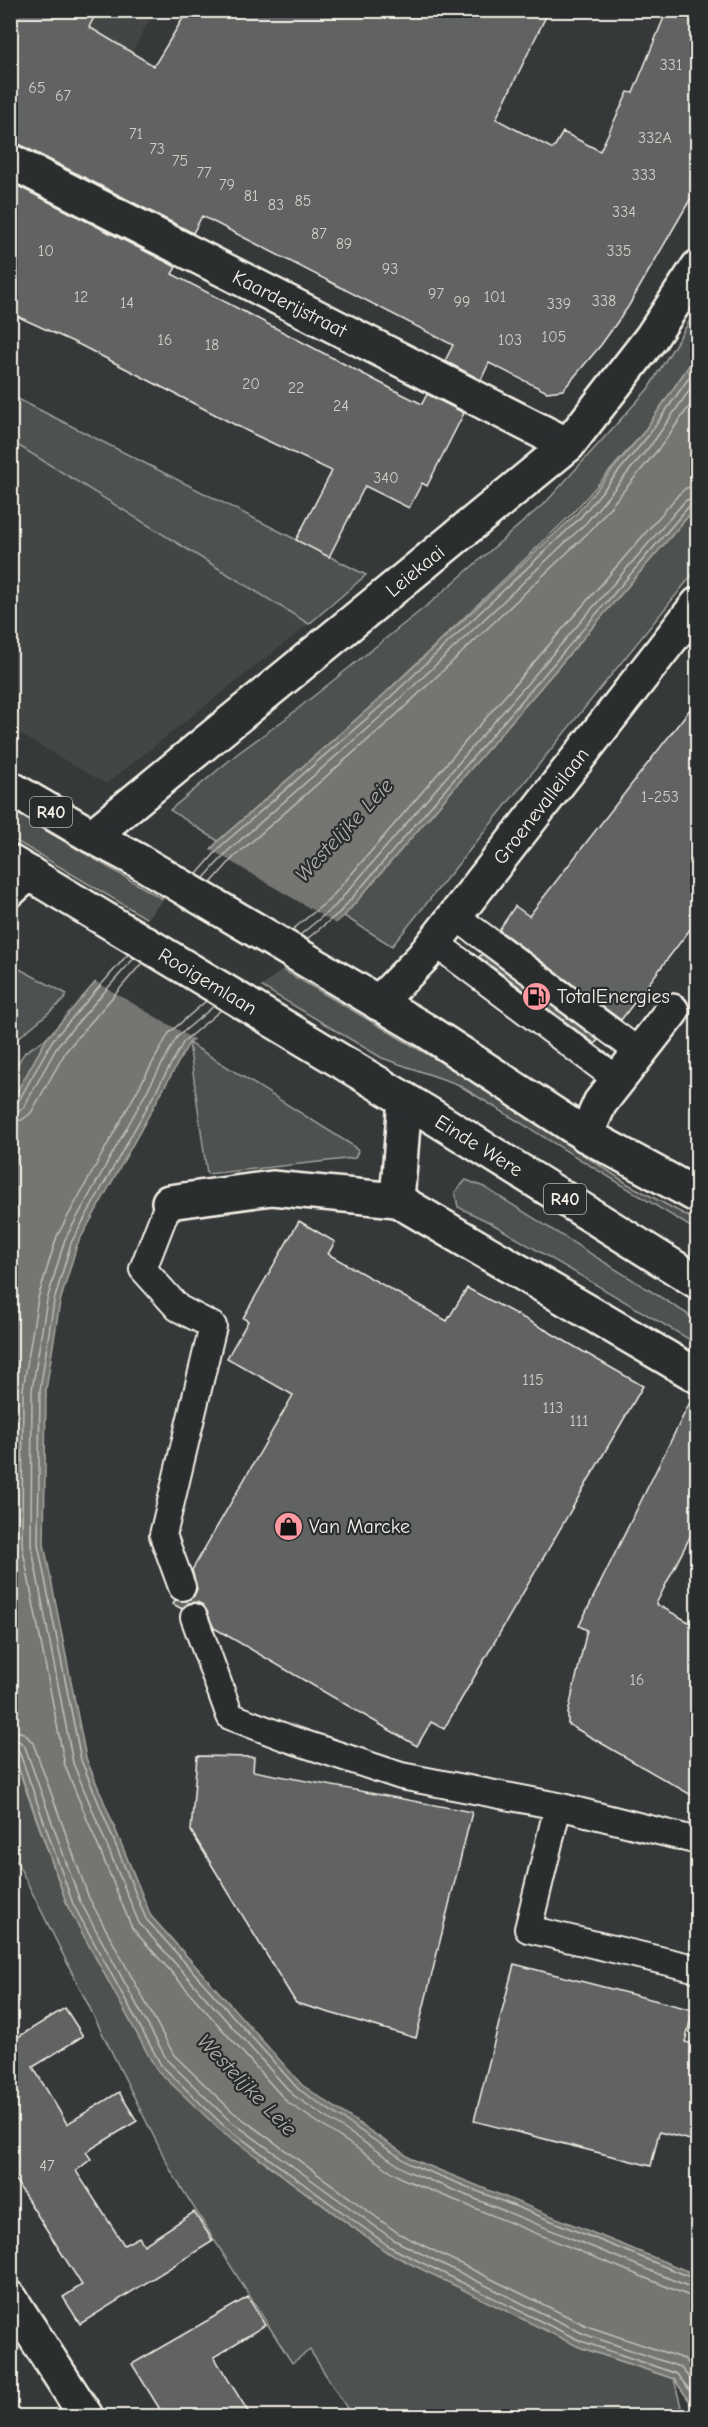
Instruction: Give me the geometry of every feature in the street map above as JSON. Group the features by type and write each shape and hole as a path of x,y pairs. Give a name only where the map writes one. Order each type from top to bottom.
{"street":[{"name":"Kaarderijstraat","path":"10,160 568,445"},
{"name":"Leiekaai","path":"92,836 568,445 651,338 698,267"},
{"name":"Groenevalleilaan","path":"378,1003 423,957 698,604"},
{"name":"R40","path":"10,788 425,1030 586,1135 698,1196"},
{"name":"Rooigemlaan","path":"17,875 90,910 405,1100"},
{"path":"586,1135 600,1103 672,1011"},
{"name":"Einde Were","path":"397,1200 405,1100 698,1282"},
{"path":"170,1202 272,1188 397,1200 698,1376"},
{"path":"10,2298 87,2416"}],"lane":[{"path":"454,916 639,1052"},
{"path":"434,942 618,1080"},
{"path":"170,1202 143,1269 178,1308 213,1326 163,1535 182,1587"},
{"path":"194,1617 230,1716 287,1738 401,1776 558,1806 698,1841"},
{"path":"558,1806 528,1929 698,1969"}],"shaded area":[{"path":"48,11 154,11 132,52"},
{"path":"697,309 697,354 643,433 572,514 377,701 218,841 170,810 237,754 285,719 430,603 547,501 648,389"},
{"path":"10,395 366,575 309,624 11,441"},
{"path":"10,441 309,624 106,784 11,729"},
{"path":"697,506 697,569 392,946 344,916"},
{"path":"11,810 454,1070 628,1184 697,1221 697,1231 457,1084 382,1058 11,838"},
{"path":"10,964 67,994 64,1000 11,1044"},
{"path":"47,1038 11,1104 11,1074 25,1052"},
{"path":"189,1043 352,1145 358,1151 355,1158 207,1174"},
{"path":"466,1180 484,1187 697,1320 697,1344 489,1222 458,1207 455,1192"},
{"path":"10,1746 68,1907 219,2129 387,2252 585,2349 674,2379 681,2407 665,2416 352,2416 310,2350 292,2363 172,2173 11,1850"}],"water":[{"name":"Westelijke Leie","path":"697,354 697,506 344,916 189,1043 77,1245 60,1302 46,1390 44,1544 86,1758 151,1916 302,2085 412,2159 697,2275 697,2412 674,2379 579,2347 387,2252 219,2129 156,2069 68,1907 11,1746 10,1104 47,1038 218,841 377,701 576,514 643,433"}],"pier":[{"path":"208,848 338,925 195,1040 93,980"}],"building":[{"path":"10,10 98,10 89,27 154,66 188,10 549,10 496,119 553,149 563,132 600,151 628,92 633,93 667,10 698,10 698,186 628,307 601,345 563,390 547,392 489,363 481,380 445,361 453,345 202,216 193,233 19,144 10,143"},
{"path":"10,182 176,267 172,274 390,388 422,404 427,394 464,413 427,486 422,483 409,508 365,486 329,557 296,540 332,471 253,434 80,345 10,313"},
{"path":"698,699 698,919 621,1020 499,930 515,906 529,916"},
{"path":"482,954 598,1040 595,1044 479,957"},
{"path":"299,1221 335,1242 328,1254 447,1321 467,1288 643,1386 444,1729 431,1722 417,1746 214,1628 203,1605 197,1602 189,1603 182,1609 173,1604 175,1600 187,1601 194,1596 197,1589 192,1570 293,1395 227,1358 248,1321 243,1318"},
{"path":"694,1394 698,1395 698,1521 656,1604 698,1627 698,1799 568,1724 568,1713 587,1630 579,1626"},
{"path":"197,1756 254,1757 253,1771 472,1812 416,2038 296,2003 191,1831"},
{"path":"514,1964 693,2010 685,2042 698,2045 698,2142 659,2132 651,2166 474,2121"},
{"path":"65,2008 83,2036 33,2067 67,2124 119,2092 137,2121 86,2152 91,2159 76,2171 124,2245 139,2237 144,2245 194,2212 213,2241 80,2324 63,2297 82,2285 10,2172 10,2031 15,2039"},
{"path":"248,2297 265,2325 214,2357 251,2416 164,2416 132,2364"}],"place":[{"name":"TotalEnergies","path":"536,996"},
{"name":"Van Marcke","path":"288,1526"}]}
